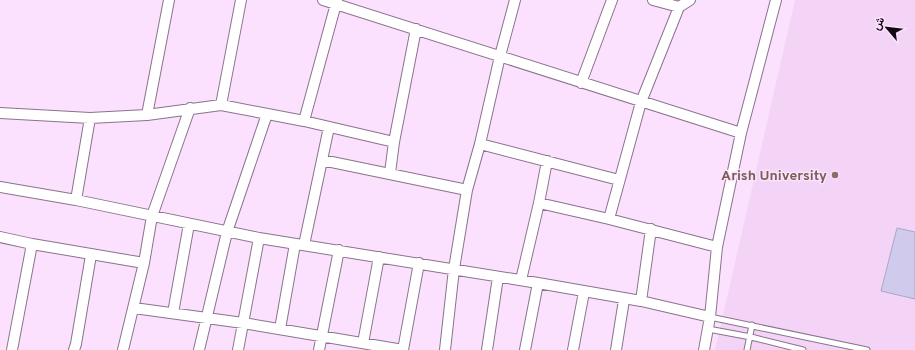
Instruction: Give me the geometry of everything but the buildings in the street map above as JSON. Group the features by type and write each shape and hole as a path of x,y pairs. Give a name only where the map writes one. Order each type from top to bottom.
{"street":[{"path":"147,115 169,0"},
{"path":"221,105 241,0"},
{"path":"323,0 337,2 581,83 741,133"},
{"path":"444,350 454,269 467,190 480,144 500,56 515,0"},
{"path":"581,83 612,0"},
{"path":"653,0 679,7"},
{"path":"609,219 618,180 641,102 679,7 690,0"},
{"path":"704,350 710,317 717,247 741,133 776,0"},
{"path":"304,121 337,2"},
{"path":"390,173 394,142 416,29"},
{"path":"0,113 90,118 147,115 221,105 304,121 394,142"},
{"path":"123,350 144,263 152,216 190,108"},
{"path":"199,350 227,232 268,114"},
{"path":"76,200 90,118"},
{"path":"280,329 329,127"},
{"path":"480,144 618,180"},
{"path":"322,160 467,190"},
{"path":"521,280 540,203 547,161"},
{"path":"0,187 76,200 259,238 521,280 641,302 710,317"},
{"path":"540,203 651,229 717,247"},
{"path":"173,313 189,224"},
{"path":"641,302 651,229"},
{"path":"0,237 91,255 144,263"},
{"path":"238,350 259,238"},
{"path":"12,350 32,244"},
{"path":"319,350 339,250"},
{"path":"74,350 91,255"},
{"path":"363,343 379,257"},
{"path":"134,308 243,323 403,350 419,264"},
{"path":"487,350 498,277"},
{"path":"525,350 538,283"},
{"path":"573,350 584,292"},
{"path":"616,350 624,300"}],"lane":[{"path":"710,317 867,350"},
{"path":"748,350 752,325"},
{"path":"708,329 751,337 803,350"}],"shaded area":[{"name":"Arish University","path":"795,0 915,0 915,350 715,350"}],"place":[{"name":"Arish University","path":"835,175"}]}
